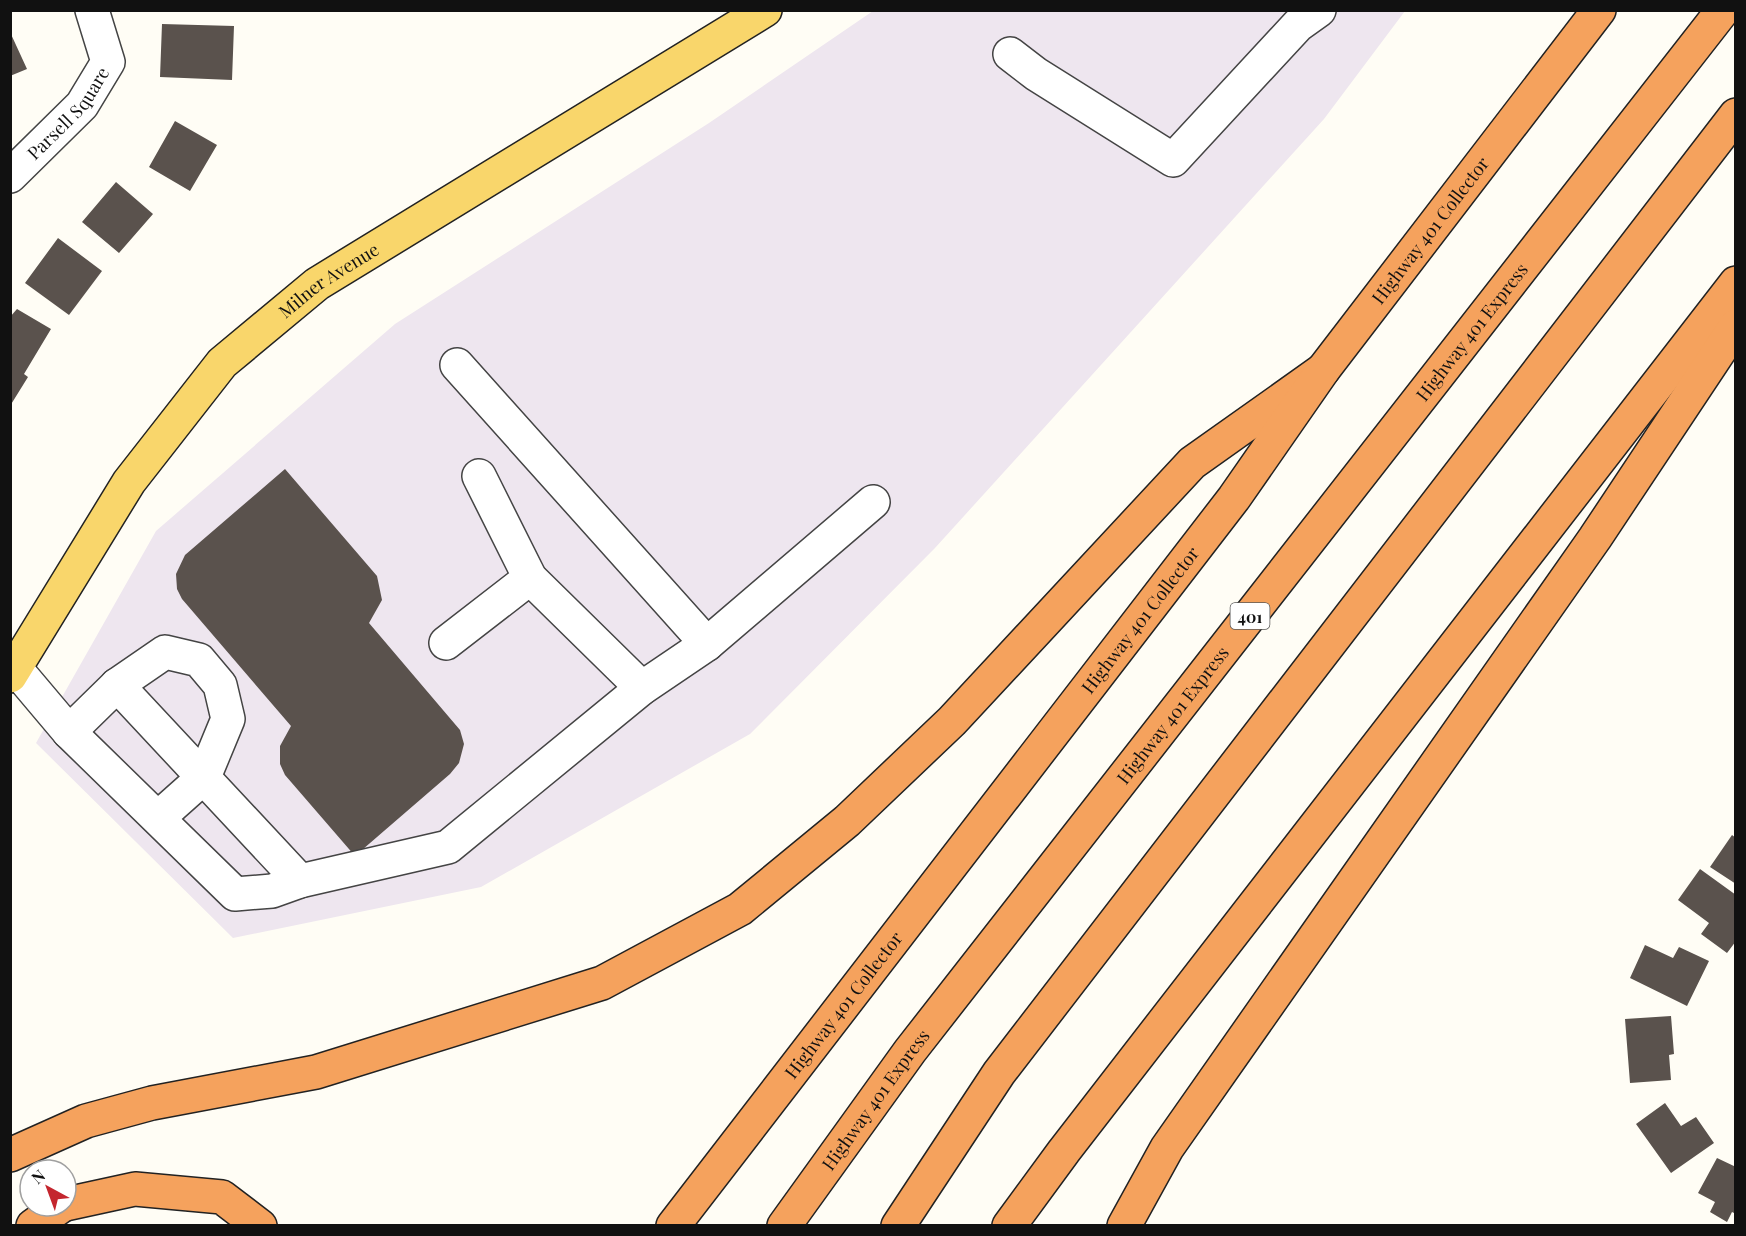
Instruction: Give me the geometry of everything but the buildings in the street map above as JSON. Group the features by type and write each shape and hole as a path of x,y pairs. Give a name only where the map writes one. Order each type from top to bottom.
{"highway":[{"name":"Highway 401 Collector","path":"673,1226 1234,498 1323,370 1599,10"},
{"name":"Highway 401 Express","path":"784,1226 910,1052 1723,10"},
{"path":"898,1226 999,1073 1736,115"},
{"path":"1010,1226 1071,1142 1736,283"},
{"path":"1124,1226 1167,1148 1595,538 1736,326"},
{"path":"10,1155 86,1121 152,1103 316,1072 602,983 740,909 847,821 952,721 1192,463 1323,370"},
{"path":"78,1201 135,1189 222,1197 260,1226"}],"main road":[{"name":"Milner Avenue","path":"13,672 129,482 222,363 317,285 765,10"}],"street":[{"name":"Parsell Square","path":"10,176 82,105 108,62 92,10"},
{"path":"1010,54 1036,74 1173,160 1299,15"},
{"path":"457,365 707,644"},
{"path":"479,476 530,578 642,688"},
{"path":"13,672 69,732 235,894 272,891 300,881 448,847 642,688 707,644 873,502"},
{"path":"446,643 530,578"},
{"path":"69,732 117,685 165,652 199,660 220,686 228,719 204,777 158,818"},
{"path":"117,685 300,881"}],"shaded area":[{"path":"873,11 1405,11 1324,119 935,548 750,734 481,887 233,938 36,743 156,531 395,324 709,123"}]}
